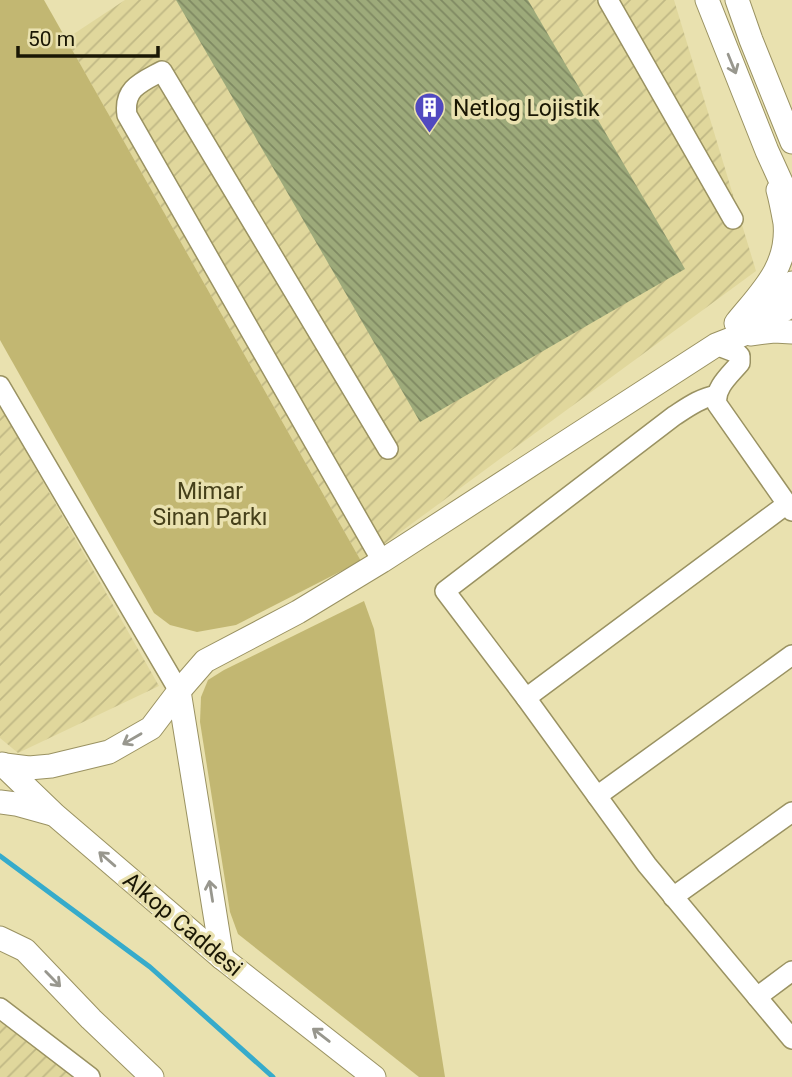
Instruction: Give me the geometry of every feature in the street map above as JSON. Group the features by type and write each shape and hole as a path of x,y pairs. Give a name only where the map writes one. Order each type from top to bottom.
{"main road":[{"path":"708,0 792,206"},
{"path":"737,0 792,142"},
{"path":"770,89 792,121"},
{"path":"740,329 773,276 782,256 785,224 773,163"},
{"path":"2,764 29,768 51,766 109,752 151,728 205,662 298,612 383,561 740,329 792,284"},
{"path":"740,329 792,305"},
{"path":"740,329 792,332"},
{"path":"179,691 222,958"},
{"name":"Alkop Caddesi","path":"2,764 55,815 222,958 374,1077"},
{"path":"0,802 55,815"},
{"path":"0,921 91,1019 152,1077"},
{"path":"0,938 25,950"}],"lane":[{"path":"608,0 733,219"},
{"path":"383,561 127,116 129,95 141,83 162,71 388,449"},
{"path":"526,698 790,507 717,404 718,391 740,363 740,359 737,353 716,345"},
{"path":"0,386 179,691"},
{"path":"717,395 693,403 674,416 445,591 647,865 792,1039"},
{"path":"597,796 792,655"},
{"path":"673,897 792,812"},
{"path":"757,997 792,971"},
{"path":"0,1008 90,1077"}],"shaded area":[{"path":"125,0 674,0 756,271 361,561 66,39"},
{"path":"0,406 159,686 18,753 0,738"},
{"path":"0,1014 87,1077 0,1077"}],"green space":[{"name":"Mimar Sinan Parkı","path":"0,0 44,0 361,561 236,625 197,632 170,625 154,613 0,340"},
{"path":"364,601 374,629 445,1077 419,1077 238,934 230,912 200,722 201,697 208,680"}],"building":[{"name":"Netlog Lojistik","path":"176,0 528,0 685,269 420,422"}],"waterway":[{"path":"0,856 150,967 273,1077"}],"place":[{"name":"Netlog Lojistik","path":"430,135"}]}
